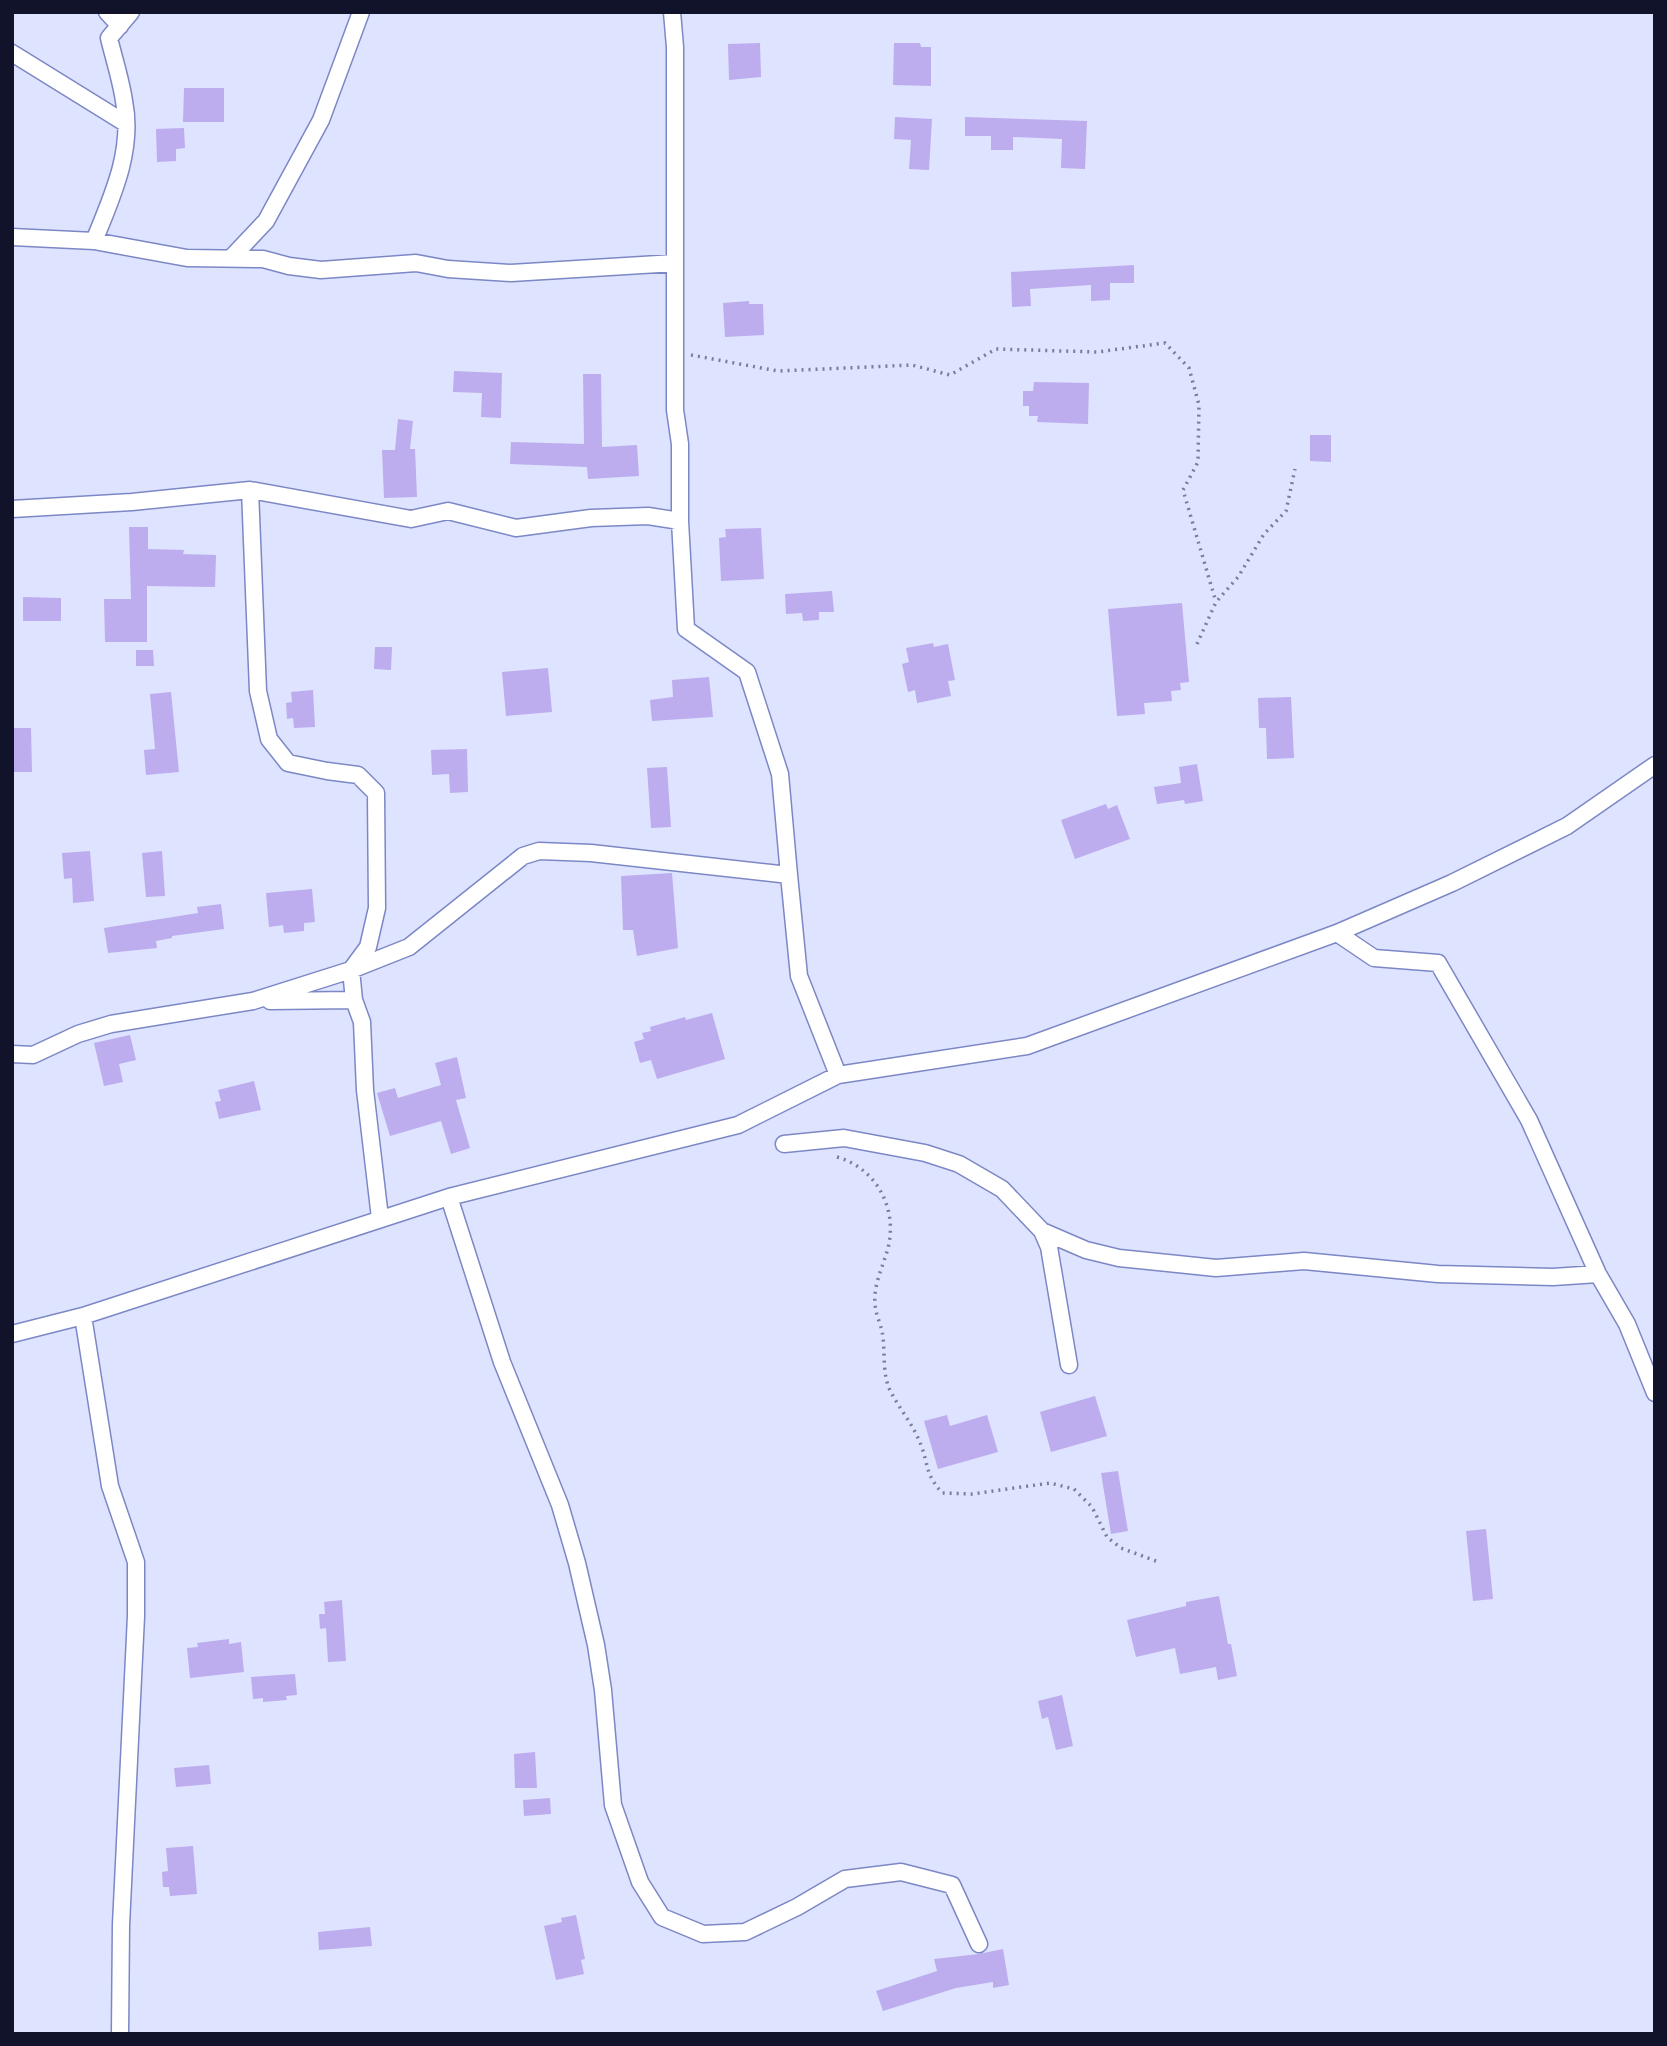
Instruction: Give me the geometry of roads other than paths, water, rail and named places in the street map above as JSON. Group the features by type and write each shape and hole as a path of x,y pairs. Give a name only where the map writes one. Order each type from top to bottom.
{"street":[{"path":"107,12 120,26"},
{"path":"94,241 113,197 125,153 125,104 109,38 131,12"},
{"path":"231,258 266,221 321,120 361,12"},
{"path":"672,12 675,47 675,410 680,444 680,521 686,629 747,672 780,774 799,976 838,1075"},
{"path":"12,53 125,123"},
{"path":"12,237 94,241 187,258 263,258 289,266 321,270 416,263 448,269 511,274 675,263"},
{"path":"12,509 132,502 250,490 411,519 448,511 516,528 614,517 648,516 680,521"},
{"path":"250,490 258,691 269,739 288,763 358,775 376,793 377,908 368,947 351,970 354,1000 362,1022 365,1090 380,1218"},
{"path":"12,1334 83,1316 449,1197 738,1125 838,1075 1027,1046 1337,933 1452,883 1567,826 1655,765"},
{"path":"254,1001 351,970 409,947 523,856 539,850 591,853 789,875"},
{"path":"1337,933 1374,958 1438,963 1529,1120 1598,1274 1627,1324 1655,1393"},
{"path":"12,1054 33,1055 78,1034 111,1024 254,1001 354,1000"},
{"path":"784,1143 844,1138 925,1153 959,1164 1002,1189 1042,1231 1049,1247 1069,1365"},
{"path":"449,1197 502,1362 563,1516 577,1563 596,1645 603,1690 613,1805 640,1882 662,1917 703,1934 745,1932 797,1907 845,1879 901,1872 952,1885 979,1944"},
{"path":"1042,1231 1086,1250 1108,1256 1216,1268 1304,1261 1438,1273 1553,1277 1598,1274"},
{"path":"83,1316 110,1486 136,1562 136,1616 121,1925 120,2034"}]}
